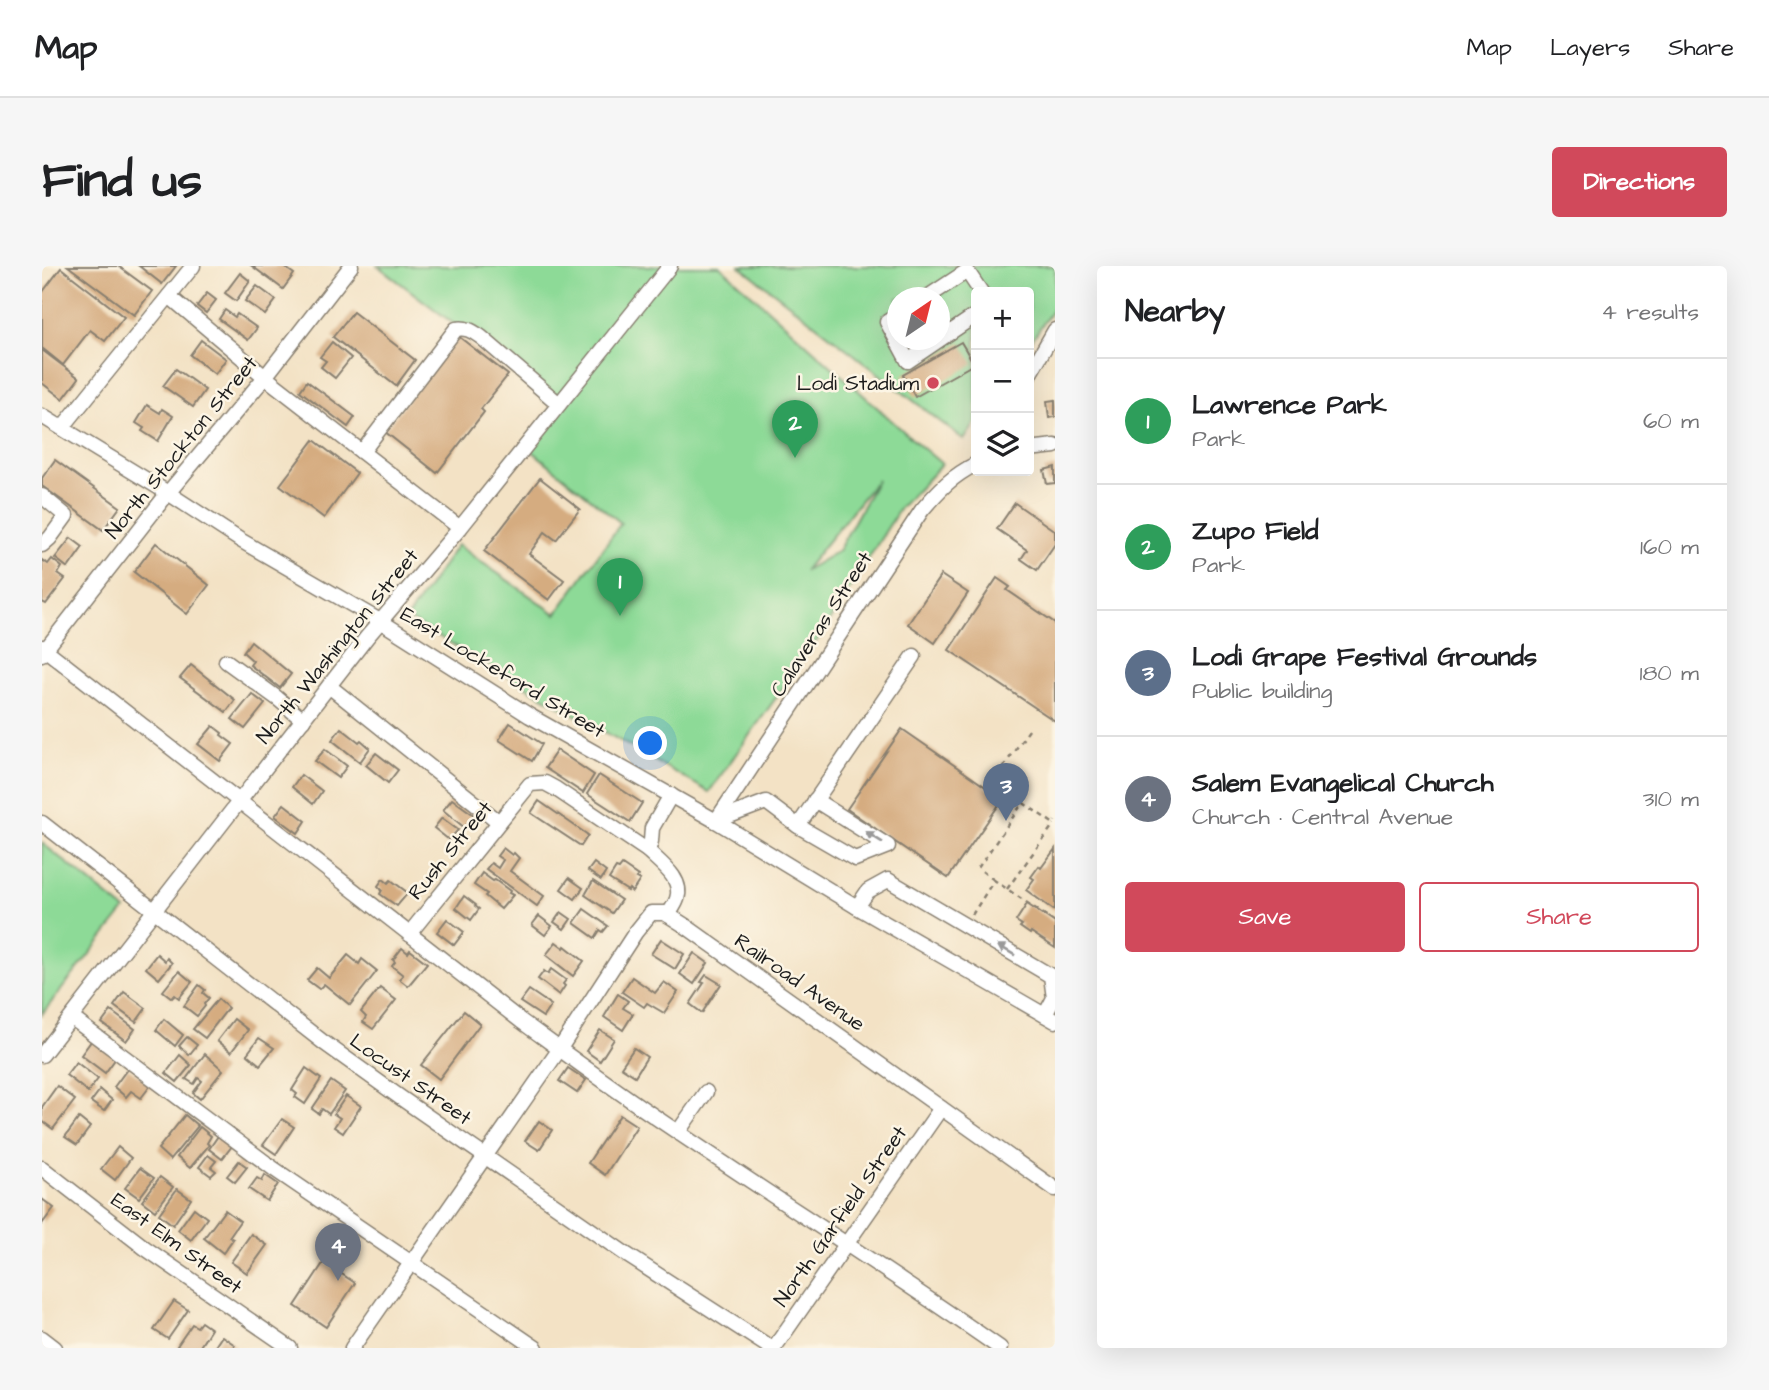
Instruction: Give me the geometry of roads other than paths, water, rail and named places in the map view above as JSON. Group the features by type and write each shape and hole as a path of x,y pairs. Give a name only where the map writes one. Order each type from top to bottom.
{"street":[{"path":"62,428 193,266"},
{"name":"North Stockton Street","path":"43,650 265,377 351,266"},
{"name":"North Washington Street","path":"42,1055 380,621 460,528 670,266"},
{"path":"943,287 967,271 978,287"},
{"path":"169,296 265,377 460,528"},
{"path":"950,333 971,318"},
{"path":"362,452 456,329 463,327 481,337 559,404"},
{"path":"1034,363 1055,330"},
{"path":"902,350 908,361 924,350"},
{"name":"East Lockeford Street","path":"42,416 240,540 380,621 530,716 716,821 857,907 1050,1018"},
{"path":"1034,448 1055,446"},
{"name":"Calaveras Street","path":"716,821 922,510 942,486 971,467"},
{"path":"42,496 66,516 42,545"},
{"path":"43,650 559,1049 1000,1348"},
{"path":"798,826 914,656"},
{"path":"226,661 303,720"},
{"path":"329,686 499,822"},
{"name":"Rush Street","path":"409,934 530,784 545,783 648,851"},
{"path":"352,1348 559,1049 635,933 651,913 668,915 678,897 678,886 674,877 648,851 652,828 671,795"},
{"path":"716,821 766,802 798,826 855,859 888,846 815,800"},
{"name":"Locust Street","path":"42,823 323,1042 627,1255 773,1348"},
{"path":"857,907 868,891 888,880 1051,976 1054,998 1050,1018"},
{"name":"Railroad Avenue","path":"668,915 1055,1189"},
{"path":"72,1018 275,1169 536,1348"},
{"path":"678,1132 706,1092"},
{"name":"North Garfield Street","path":"773,1348 941,1108"},
{"name":"East Elm Street","path":"42,1168 145,1248 290,1348"},
{"path":"42,1338 55,1348"}],"place":[{"name":"Lodi Stadium","path":"933,383"},
{"name":"Zupo Field","path":"795,458"},
{"name":"Lawrence Park","path":"620,616"},
{"name":"Lodi Grape Festival Grounds","path":"1006,821"},
{"name":"Salem Evangelical Church","path":"338,1281"}]}
